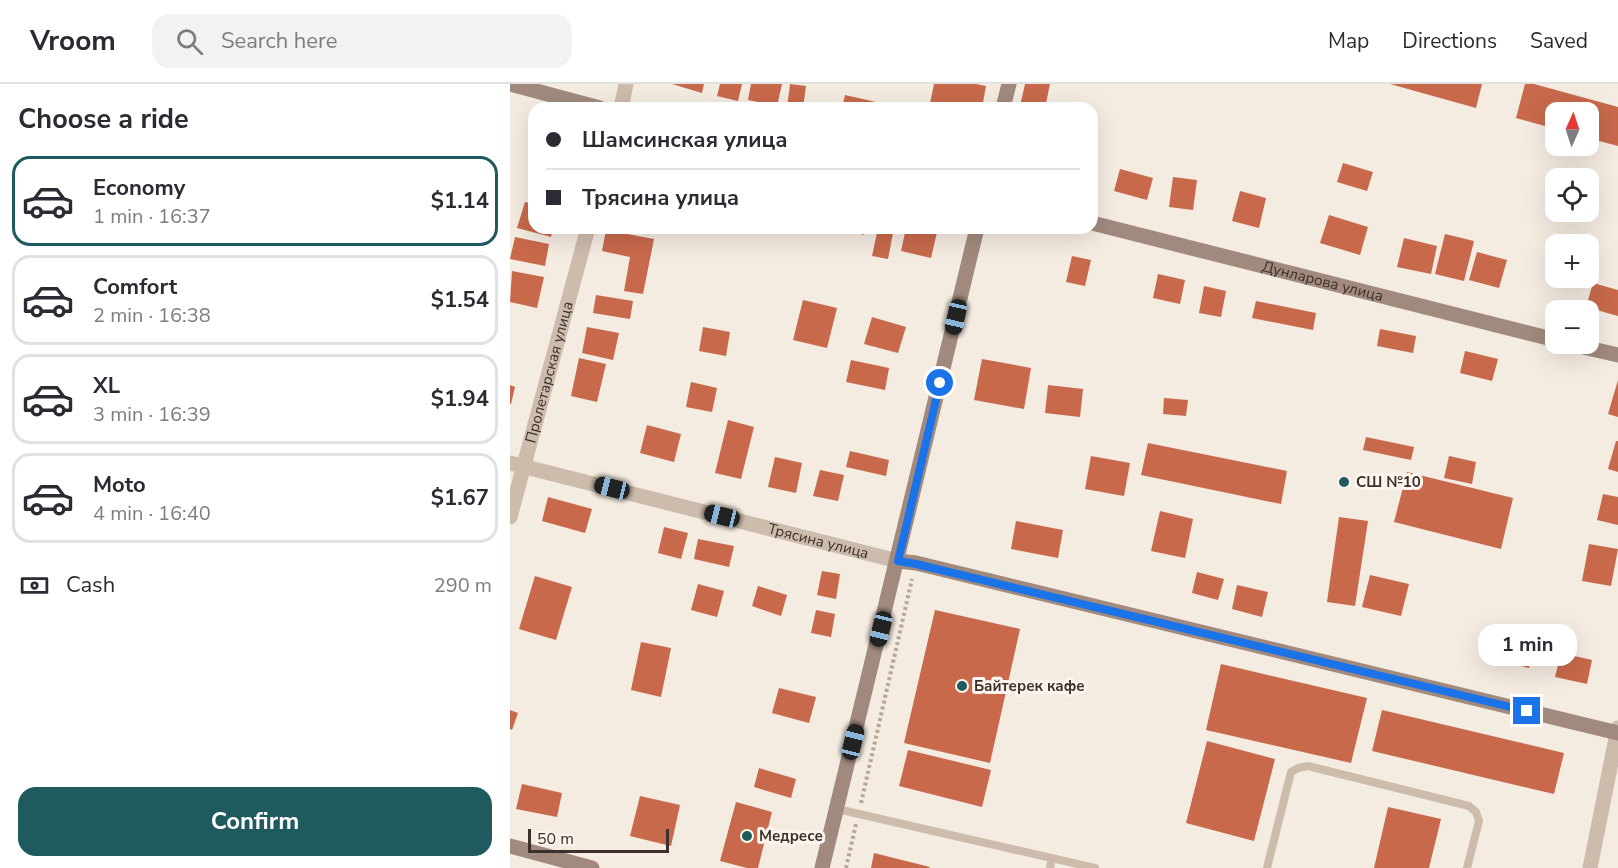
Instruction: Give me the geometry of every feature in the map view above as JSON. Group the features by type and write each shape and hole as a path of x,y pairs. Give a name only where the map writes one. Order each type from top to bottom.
{"street":[{"path":"510,84 578,102"},
{"path":"622,102 626,84"},
{"path":"1005,102 1009,84"},
{"name":"Дунларова улица","path":"1098,225 1545,337"},
{"name":"Пролетарская улица","path":"510,517 517,464 586,234"},
{"path":"822,868 976,234"},
{"path":"1599,351 1618,356"},
{"name":"Трясина улица","path":"517,464 898,561 1618,731"},
{"path":"1590,868 1618,731"},
{"path":"510,846 592,868"}],"lane":[{"path":"1267,868 1291,772 1308,766 1468,806 1476,812 1479,821 1467,868"},
{"path":"837,809 1095,868"},
{"path":"1050,868 1053,858"}],"path":[{"path":"846,868 916,564"}],"building":[{"path":"672,84 704,84 702,93"},
{"path":"720,84 742,84 738,101 717,96"},
{"path":"751,84 782,84 778,102 748,100"},
{"path":"790,84 806,86 804,102 788,102"},
{"path":"934,84 986,86 983,102 930,102"},
{"path":"1025,84 1050,84 1046,102 1021,102"},
{"path":"1390,84 1482,84 1476,108"},
{"path":"1525,84 1534,84 1618,107 1618,146 1599,141 1599,102 1545,102 1545,126 1516,118"},
{"path":"845,95 876,102 843,102"},
{"path":"1343,163 1373,172 1367,191 1337,182"},
{"path":"1120,169 1153,178 1147,200 1114,191"},
{"path":"1173,177 1197,180 1193,210 1169,207"},
{"path":"1240,191 1266,198 1259,228 1232,221"},
{"path":"525,202 528,203 528,231 517,228"},
{"path":"1329,215 1368,227 1360,255 1320,243"},
{"path":"605,234 627,234 654,239 643,294 624,291 630,257 602,251"},
{"path":"877,234 893,234 888,259 872,256"},
{"path":"905,234 937,234 931,258 901,251"},
{"path":"1445,234 1474,241 1464,281 1435,274"},
{"path":"515,237 549,244 545,266 510,259"},
{"path":"1404,238 1437,246 1431,274 1397,267"},
{"path":"1477,252 1507,260 1499,288 1469,280"},
{"path":"1072,256 1091,260 1085,286 1066,282"},
{"path":"512,271 544,277 537,308 510,302"},
{"path":"1158,274 1185,280 1180,304 1153,298"},
{"path":"1599,285 1618,290 1618,316 1599,311 1599,300 1588,300 1592,288 1599,288"},
{"path":"1204,286 1226,291 1221,317 1199,313"},
{"path":"596,295 633,301 630,319 593,313"},
{"path":"803,300 837,308 827,348 793,340"},
{"path":"1256,301 1316,313 1313,330 1252,318"},
{"path":"872,317 906,327 898,353 864,344"},
{"path":"587,327 619,333 613,360 582,353"},
{"path":"703,327 730,332 726,356 699,351"},
{"path":"1380,329 1416,336 1413,353 1377,346"},
{"path":"1465,351 1498,359 1492,381 1460,373"},
{"path":"579,358 606,364 597,402 571,396"},
{"path":"982,359 1031,368 1024,409 974,400"},
{"path":"851,360 889,368 885,390 846,382"},
{"path":"1618,380 1618,417 1608,414"},
{"path":"691,382 717,388 712,412 686,407"},
{"path":"510,385 515,387 511,404 510,404"},
{"path":"1048,385 1083,389 1080,417 1045,413"},
{"path":"1164,398 1188,400 1186,416 1163,414"},
{"path":"728,420 754,427 741,479 715,473"},
{"path":"647,425 681,434 674,462 640,453"},
{"path":"1366,437 1414,447 1411,460 1363,450"},
{"path":"1616,441 1618,441 1618,472 1608,469"},
{"path":"1148,443 1287,471 1281,504 1141,475"},
{"path":"850,451 889,460 886,476 846,467"},
{"path":"1091,456 1130,463 1124,496 1085,489"},
{"path":"1449,456 1476,462 1472,484 1444,478"},
{"path":"775,457 802,463 796,493 768,487"},
{"path":"820,470 844,475 838,501 813,496"},
{"path":"1407,472 1513,498 1501,549 1394,522"},
{"path":"1603,494 1618,497 1618,525 1597,520"},
{"path":"548,497 592,509 585,533 542,521"},
{"path":"1160,511 1193,519 1185,558 1151,551"},
{"path":"1339,517 1368,521 1355,606 1327,602"},
{"path":"1016,521 1063,530 1058,558 1011,549"},
{"path":"664,527 688,533 681,559 658,553"},
{"path":"698,539 734,546 729,567 694,559"},
{"path":"1589,544 1618,549 1611,586 1582,581"},
{"path":"822,571 840,574 836,599 817,595"},
{"path":"1197,572 1224,579 1218,600 1192,593"},
{"path":"1370,575 1409,584 1401,616 1362,607"},
{"path":"535,576 572,587 556,640 519,629"},
{"path":"698,584 724,591 717,617 691,610"},
{"path":"1237,585 1268,592 1262,617 1232,609"},
{"path":"758,586 787,595 781,616 752,606"},
{"path":"816,610 835,614 831,637 811,633"},
{"name":"Байтерек кафе","path":"935,610 1020,629 990,763 904,743"},
{"path":"1509,637 1536,644 1529,668 1502,661"},
{"path":"641,642 671,648 661,697 631,690"},
{"path":"1561,653 1592,660 1587,684 1555,677"},
{"path":"1221,664 1367,698 1351,763 1206,730"},
{"path":"779,688 816,697 809,723 772,713"},
{"path":"510,710 518,713 512,730 510,729"},
{"path":"1382,710 1564,753 1554,794 1372,751"},
{"path":"1207,741 1275,759 1254,841 1186,823"},
{"path":"908,750 991,770 982,807 899,786"},
{"path":"759,768 796,779 791,798 754,787"},
{"path":"522,784 562,793 557,817 516,809"},
{"path":"640,796 680,805 671,846 630,836"},
{"path":"736,802 772,812 758,868 747,868 720,861"},
{"path":"1388,807 1441,819 1429,868 1374,868"},
{"path":"874,853 930,867 871,868"}],"place":[{"name":"СШ №10","path":"1344,482"},
{"name":"Байтерек кафе","path":"962,686"},
{"name":"Медресе","path":"747,836"}],"route":[{"path":"940,383 898,561 1527,711"}]}
